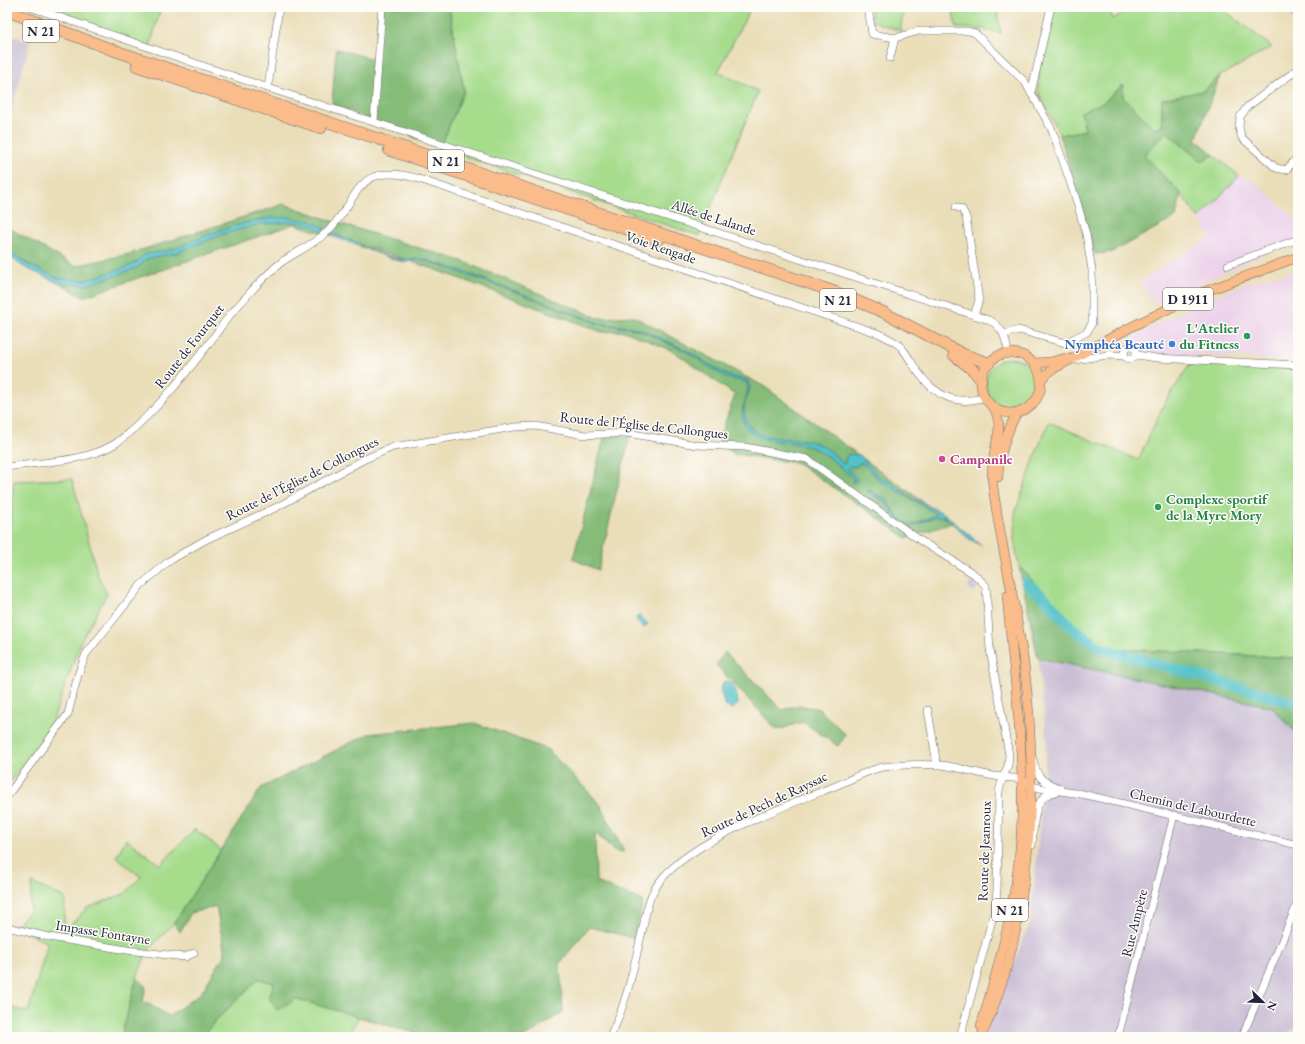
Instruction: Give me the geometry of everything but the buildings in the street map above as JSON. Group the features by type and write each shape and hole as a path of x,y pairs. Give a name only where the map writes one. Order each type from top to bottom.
{"highway":[{"name":"N 21","path":"7,11 116,51 838,293 891,315 965,355 989,363"},
{"name":"N 21","path":"7,19 147,70 836,299 879,317 945,350 973,370 981,380"}],"main road":[{"name":"D 1911","path":"1041,379 1053,369 1201,293 1298,257"},
{"path":"1008,353 1021,354 1034,363 1041,379 1038,395 1033,403 1026,409 1009,413 994,408 984,397 981,380 984,371 994,358 1008,353"},
{"name":"D 1911","path":"1034,363 1050,362 1083,353"},
{"name":"N 21","path":"980,1037 1004,942 1018,865 1021,837 1022,779 1019,723 1002,545 993,470 999,425 994,408"},
{"name":"N 21","path":"997,508 998,470 1010,426 1018,412"},
{"name":"N 21","path":"980,1037 995,1007 1020,905 1027,853 1031,786 1028,704 1024,662 1002,545"}],"street":[{"path":"268,88 279,7"},
{"path":"374,121 382,7"},
{"path":"868,7 872,34 895,38 919,32 968,31 975,33 1025,82 1055,138 1076,199 1086,234 1092,270 1092,324 1086,332 1065,342 1018,330 1004,334 1008,353"},
{"path":"1031,93 1051,7"},
{"name":"Allée de Lalande","path":"34,8 268,88 974,315 995,323 1004,334"},
{"path":"890,58 895,38"},
{"path":"1298,70 1247,107 1240,117 1239,128 1242,138 1276,168 1286,170 1298,157"},
{"name":"Voie Rengade","path":"360,186 382,174 397,174 416,178 880,334 900,346 927,384 933,390 958,401 984,397"},
{"name":"Route de Fourquet","path":"7,467 95,454 114,444 152,413 183,377 236,307 282,262 313,242 331,227 360,186"},
{"path":"956,207 962,209 966,217 979,300 974,315"},
{"path":"1228,265 1298,239"},
{"path":"1068,361 1108,355 1125,356 1124,350 1131,346 1136,349 1137,354 1156,358 1298,365"},
{"name":"Route de l’Église de Collongues","path":"7,796 68,714 78,675 86,654 141,585 169,561 205,540 277,507 365,459 393,447 536,426 585,435 627,433 696,445 744,447 807,459 921,541 974,574 986,586"},
{"name":"Route de Jeanroux","path":"960,1037 995,909 997,890 999,791 1008,766 1009,755 990,649 986,586"},
{"path":"928,710 937,765"},
{"path":"1030,741 1035,768 1040,778 1046,784 1082,794"},
{"name":"Route de Pech de Rayssac","path":"610,1037 625,1001 632,977 650,897 659,882 671,869 703,846 726,833 783,807 882,767 937,765 992,777 1003,777"},
{"path":"1003,777 1022,779 1031,786 1082,794"},
{"path":"1020,905 1025,892 1038,805 1048,794 1052,793 1082,794"},
{"name":"Chemin de Labourdette","path":"1082,794 1298,845"},
{"name":"Rue Ampère","path":"1118,1037 1174,815"},
{"path":"1242,1037 1298,902"},
{"name":"Impasse Fontayne","path":"7,927 49,937 135,951 185,957 194,952"}],"shaded area":[{"path":"7,33 30,42 7,126"},
{"path":"1239,176 1252,180 1298,221 1298,238 1157,304 1139,283 1210,237 1199,219"},
{"path":"1298,270 1298,360 1144,353 1132,337 1194,306 1247,283"},
{"path":"973,582 978,587 973,592 968,587"},
{"path":"1038,658 1272,707 1297,734 1298,1024 1285,1037 983,1037 1031,921 1047,742"}],"green space":[{"path":"51,7 161,7 149,50"},
{"path":"379,7 449,7 464,91 440,148 332,104 336,49 374,59"},
{"path":"449,7 751,7 718,72 758,91 699,236 440,148 464,91"},
{"path":"871,7 911,7 903,18 901,31 872,21"},
{"path":"952,7 996,7 1001,33 982,29 956,28"},
{"path":"1053,7 1108,7 1113,19 1132,7 1220,7 1272,47 1220,76 1203,91 1162,99 1162,125 1154,129 1123,97 1122,85 1104,102 1081,112 1086,130 1060,135 1038,91 1039,67"},
{"path":"1284,7 1298,7 1298,23"},
{"path":"1220,76 1196,139 1214,155 1201,161 1167,132 1144,155 1181,194 1176,217 1112,252 1095,254 1060,135 1085,130 1081,112 1104,102 1123,85 1123,97 1155,129 1162,125 1162,99 1203,91"},
{"path":"1167,132 1200,161 1214,155 1239,176 1199,219 1181,194 1143,156"},
{"path":"284,204 338,223 462,261 598,318 633,316 765,387 952,523 907,538 798,463 734,454 718,442 735,395 673,351 624,331 602,332 434,269 294,224 83,297 7,251 7,227 75,266 129,254"},
{"path":"1006,358 1016,358 1029,365 1036,378 1036,388 1029,401 1016,408 1006,408 997,404 990,397 986,388 986,378 990,369 997,362"},
{"name":"Complexe sportif de la Myre Mory","path":"1190,364 1298,369 1298,658 1100,648 1077,629 1019,566 1014,539 1015,513 1038,448 1049,422 1138,460 1164,404"},
{"path":"630,435 598,570 573,559 604,438"},
{"path":"72,479 98,576 107,594 81,641 47,736 7,785 7,554 14,481"},
{"path":"1019,566 1077,629 1100,648 1298,658 1298,753 1296,752 1297,734 1272,707 1038,658"},
{"path":"725,652 782,710 799,705 819,709 846,735 838,746 803,722 777,730 716,665"},
{"path":"474,723 547,749 600,804 624,851 618,853 595,833 596,882 643,901 634,938 589,927 560,963 563,1012 525,1037 429,1037 296,999 277,1010 269,998 274,983 259,979 215,1021 202,1037 121,1037 137,977 146,986 143,1001 169,1016 201,993 225,954 216,906 191,913 180,932 174,923 261,788 368,734"},
{"path":"195,829 221,850 174,923 148,950 137,977 121,1037 7,1037 7,1007 28,1012 48,943 15,928 30,911 32,883 65,898 64,932 87,908 124,894 141,877 116,857 126,839 160,865"},
{"path":"259,979 274,983 296,998 359,1017 346,1037 202,1037 215,1021"}],"water":[{"path":"287,217 311,221 325,228 322,231 311,225 297,222 260,224 224,234 176,253 146,259 139,267 86,285 58,283 24,267 7,255 7,249 27,264 60,279 86,280 127,267 137,262 143,255 174,249 220,230 244,223 270,218"},
{"path":"329,232 355,242 370,250 330,235 328,233"},
{"path":"374,252 397,259 423,259 465,272 599,323 631,327 645,331 686,350 727,375 747,380 750,387 744,408 746,421 752,429 771,437 816,443 828,449 844,465 846,456 849,454 860,455 877,475 893,484 910,497 945,514 982,546 969,539 944,516 935,517 910,527 894,515 885,501 868,492 869,490 887,500 895,514 910,526 937,514 879,480 864,464 861,463 855,467 850,466 848,469 858,480 852,483 854,479 834,461 810,447 768,440 753,434 743,422 742,415 743,409 748,392 746,382 727,378 685,351 635,329 598,324 519,293 426,261 417,260 405,262"},
{"path":"640,616 648,624 644,628 636,620 637,617"},
{"path":"728,681 736,691 738,704 732,709 725,706 721,692 723,682"}],"waterway":[{"path":"1026,583 1043,596 1071,627 1100,648 1298,704"}],"place":[{"name":"L'Atelier du Fitness","path":"1247,336"},
{"name":"Nymphéa Beauté","path":"1172,344"},
{"name":"Campanile","path":"942,459"},
{"name":"Complexe sportif de la Myre Mory","path":"1158,507"}]}
